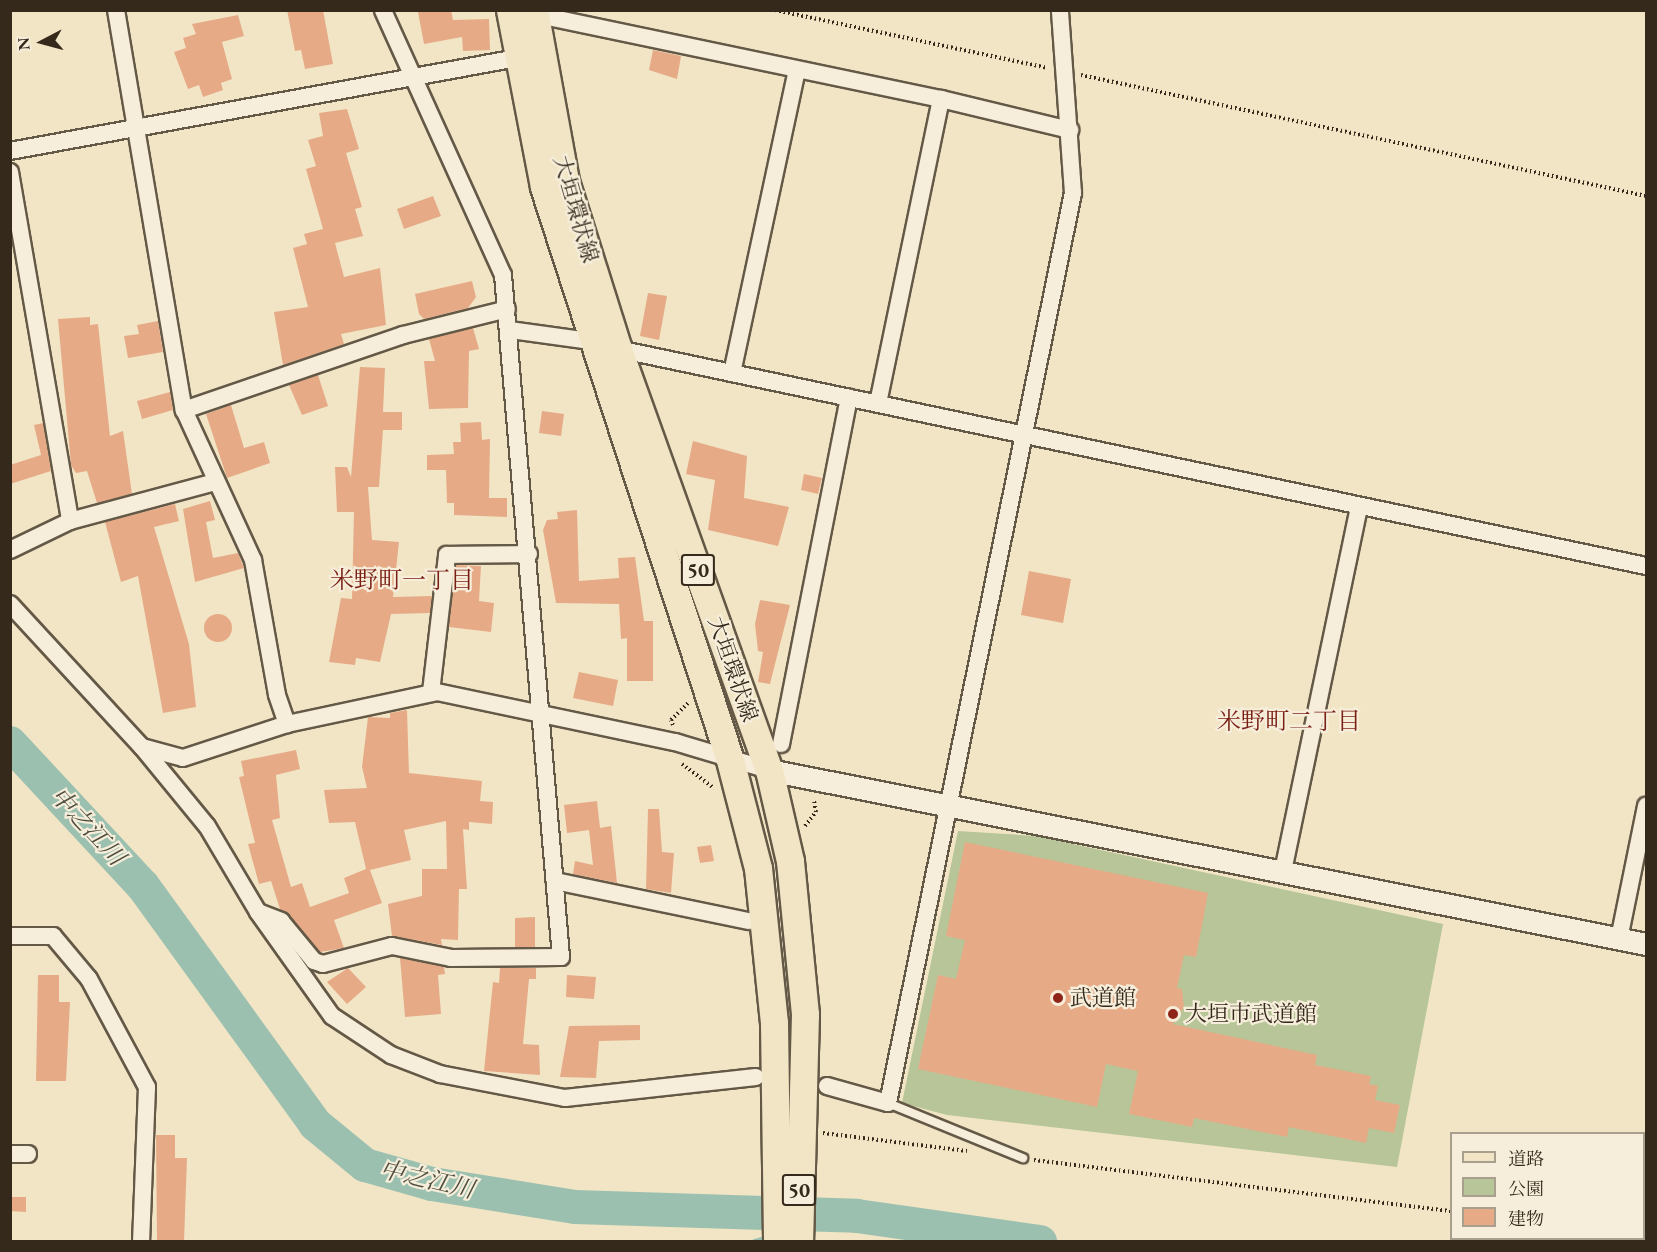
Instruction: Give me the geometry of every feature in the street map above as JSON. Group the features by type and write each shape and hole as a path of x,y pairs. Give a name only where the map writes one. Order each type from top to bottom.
{"main road":[{"name":"大垣環状線","path":"526,12 517,58 544,187 590,341 730,760 758,868 774,1023 798,1137 777,1242"},
{"name":"大垣環状線","path":"526,12 565,181 618,349 769,770 790,861 805,1014 798,1137 799,1242"}],"street":[{"path":"116,10 134,127 184,410 253,560 277,695 287,724"},
{"path":"258,912 281,921 314,961 323,964 392,946 451,958 561,957 543,713 510,330 503,275 383,10"},
{"path":"827,1086 888,1103 945,802 1020,436 1073,193 1060,10"},
{"path":"526,12 1070,127"},
{"path":"10,151 517,58"},
{"path":"732,373 797,71"},
{"path":"878,404 941,99"},
{"path":"10,172 70,521"},
{"path":"184,410 403,335 507,309"},
{"path":"510,330 590,341"},
{"path":"618,349 1359,508 1647,566"},
{"path":"781,744 849,398"},
{"path":"10,550 70,521 216,482"},
{"path":"1283,871 1359,508"},
{"path":"431,692 447,555 529,554"},
{"path":"10,604 142,747 207,826 258,912 332,1016 391,1054 440,1074 565,1098 756,1077"},
{"path":"142,747 183,758 205,755 287,724 431,692 543,713 675,742 769,770 945,802 1647,944"},
{"path":"1619,939 1647,806"},
{"path":"555,881 749,921"},
{"path":"10,936 53,936 88,980 147,1088 141,1242"},
{"path":"10,1154 28,1154"}],"lane":[{"path":"888,1103 1023,1158"}],"path":[{"path":"775,10 1066,78 1647,196"},
{"path":"673,726 671,720 686,702 694,702"},
{"path":"798,1137 980,1153"},
{"path":"1023,1158 1450,1211"}],"green space":[{"name":"大垣市武道館","path":"958,831 1036,836 1443,924 1397,1167 947,1115 902,1103"}],"building":[{"path":"287,10 323,10 333,64 305,69 301,50 295,51"},
{"path":"451,10 453,20 489,19 490,50 463,51 462,37 424,44 418,12"},
{"path":"238,15 244,36 222,42 232,79 221,83 223,90 203,97 199,85 188,89 174,52 186,48 183,38 196,34 192,24"},
{"path":"653,50 681,56 677,79 649,70"},
{"path":"347,109 359,149 346,153 362,207 355,209 363,236 335,243 344,277 380,268 386,325 341,334 344,344 283,365 274,312 308,307 293,248 307,244 304,234 323,229 306,169 316,166 308,140 323,136 319,113"},
{"path":"433,196 441,216 404,229 397,209"},
{"path":"472,281 476,297 468,308 424,319 419,314 415,294"},
{"path":"648,293 667,296 659,340 640,336"},
{"path":"90,317 90,325 98,324 110,436 123,431 132,494 97,503 87,471 76,473 71,465 58,319"},
{"path":"158,321 163,352 128,358 124,336 139,334 137,325"},
{"path":"473,328 479,349 469,351 468,408 429,409 424,361 435,361 429,339"},
{"path":"360,367 385,368 383,412 402,412 402,430 383,430 379,487 368,487 372,540 399,542 393,597 432,596 430,613 391,614 380,662 356,658 355,665 329,662 341,598 352,599 354,512 337,512 335,467 347,467 351,477"},
{"path":"318,375 328,406 302,415 289,385"},
{"path":"170,392 173,410 142,419 137,401"},
{"path":"231,405 244,448 264,442 270,463 227,478 206,414"},
{"path":"542,411 564,414 561,436 539,433"},
{"path":"481,422 482,440 490,439 489,498 507,498 507,517 454,515 454,503 447,503 446,470 427,470 427,455 454,454 453,442 461,442 460,423"},
{"path":"43,423 51,471 10,484 10,465 41,455 34,425"},
{"path":"693,441 747,456 744,498 789,507 778,546 708,530 715,480 686,474"},
{"path":"804,474 822,478 818,494 801,490"},
{"path":"210,501 215,520 206,522 213,558 238,553 244,568 195,582 183,509"},
{"path":"175,504 179,521 154,527 189,644 196,707 163,713 138,576 121,582 105,522"},
{"path":"577,510 579,581 619,578 618,558 635,557 644,621 653,621 653,681 627,681 627,638 621,639 619,604 556,603 543,530 547,520 558,519 557,512"},
{"path":"456,565 481,566 479,601 494,603 491,632 449,627"},
{"path":"1029,571 1071,579 1063,623 1021,615"},
{"path":"760,600 790,605 770,684 758,682 763,652 758,651 755,624"},
{"path":"218,614 228,618 232,628 228,638 218,642 208,638 204,628 208,618"},
{"path":"579,672 618,680 613,706 573,698"},
{"path":"407,710 409,773 482,781 480,801 493,802 492,824 469,822 469,830 463,829 467,889 459,889 458,940 441,939 442,945 392,936 388,904 422,896 422,869 447,869 446,821 404,830 411,860 370,870 382,903 334,920 344,948 320,952 280,909 271,881 259,884 248,844 255,843 239,777 244,776 241,761 296,750 300,769 276,775 280,818 272,820 291,887 302,883 310,907 349,893 344,878 366,869 355,822 329,823 324,790 367,788 362,767 368,717 390,718 390,713"},
{"path":"597,801 600,828 611,826 617,883 573,874 575,861 593,865 589,830 567,833 564,805"},
{"path":"648,809 659,809 662,852 674,853 671,893 646,889"},
{"name":"武道館","path":"965,842 1208,893 1196,957 1184,955 1177,988 1182,989 1184,1007 1173,1024 1317,1055 1315,1065 1371,1076 1369,1084 1378,1086 1375,1100 1400,1105 1394,1133 1369,1128 1366,1143 1289,1127 1287,1137 1194,1118 1192,1127 1129,1114 1138,1071 1106,1064 1097,1107 918,1069 938,975 956,979 965,940 946,936"},
{"path":"711,845 714,861 700,863 697,847"},
{"path":"535,917 535,947 515,947 515,918"},
{"path":"400,958 444,967 445,974 438,975 441,1014 405,1017"},
{"path":"348,968 366,987 347,1004 327,982"},
{"path":"500,968 536,968 536,979 529,979 523,1044 539,1045 540,1075 484,1071 493,982 499,983"},
{"path":"38,975 59,975 59,1002 70,1002 66,1081 36,1081"},
{"path":"567,975 596,977 594,999 566,997"},
{"path":"640,1025 640,1040 599,1041 596,1078 560,1077 569,1026"},
{"path":"156,1135 175,1135 175,1158 187,1158 184,1242 157,1242"},
{"path":"10,1197 26,1197 26,1212 10,1211"}],"waterway":[{"name":"中之江川","path":"10,743 143,886 315,1124 365,1165 432,1184 575,1207 857,1216 1040,1242"},
{"path":"805,1229 857,1216"},
{"path":"755,1242 769,1238"}],"place":[{"name":"武道館","path":"1058,998"},
{"name":"大垣市武道館","path":"1173,1014"}],"district":[{"name":"米野町一丁目","path":"402,580"},
{"name":"米野町二丁目","path":"1289,721"}]}
